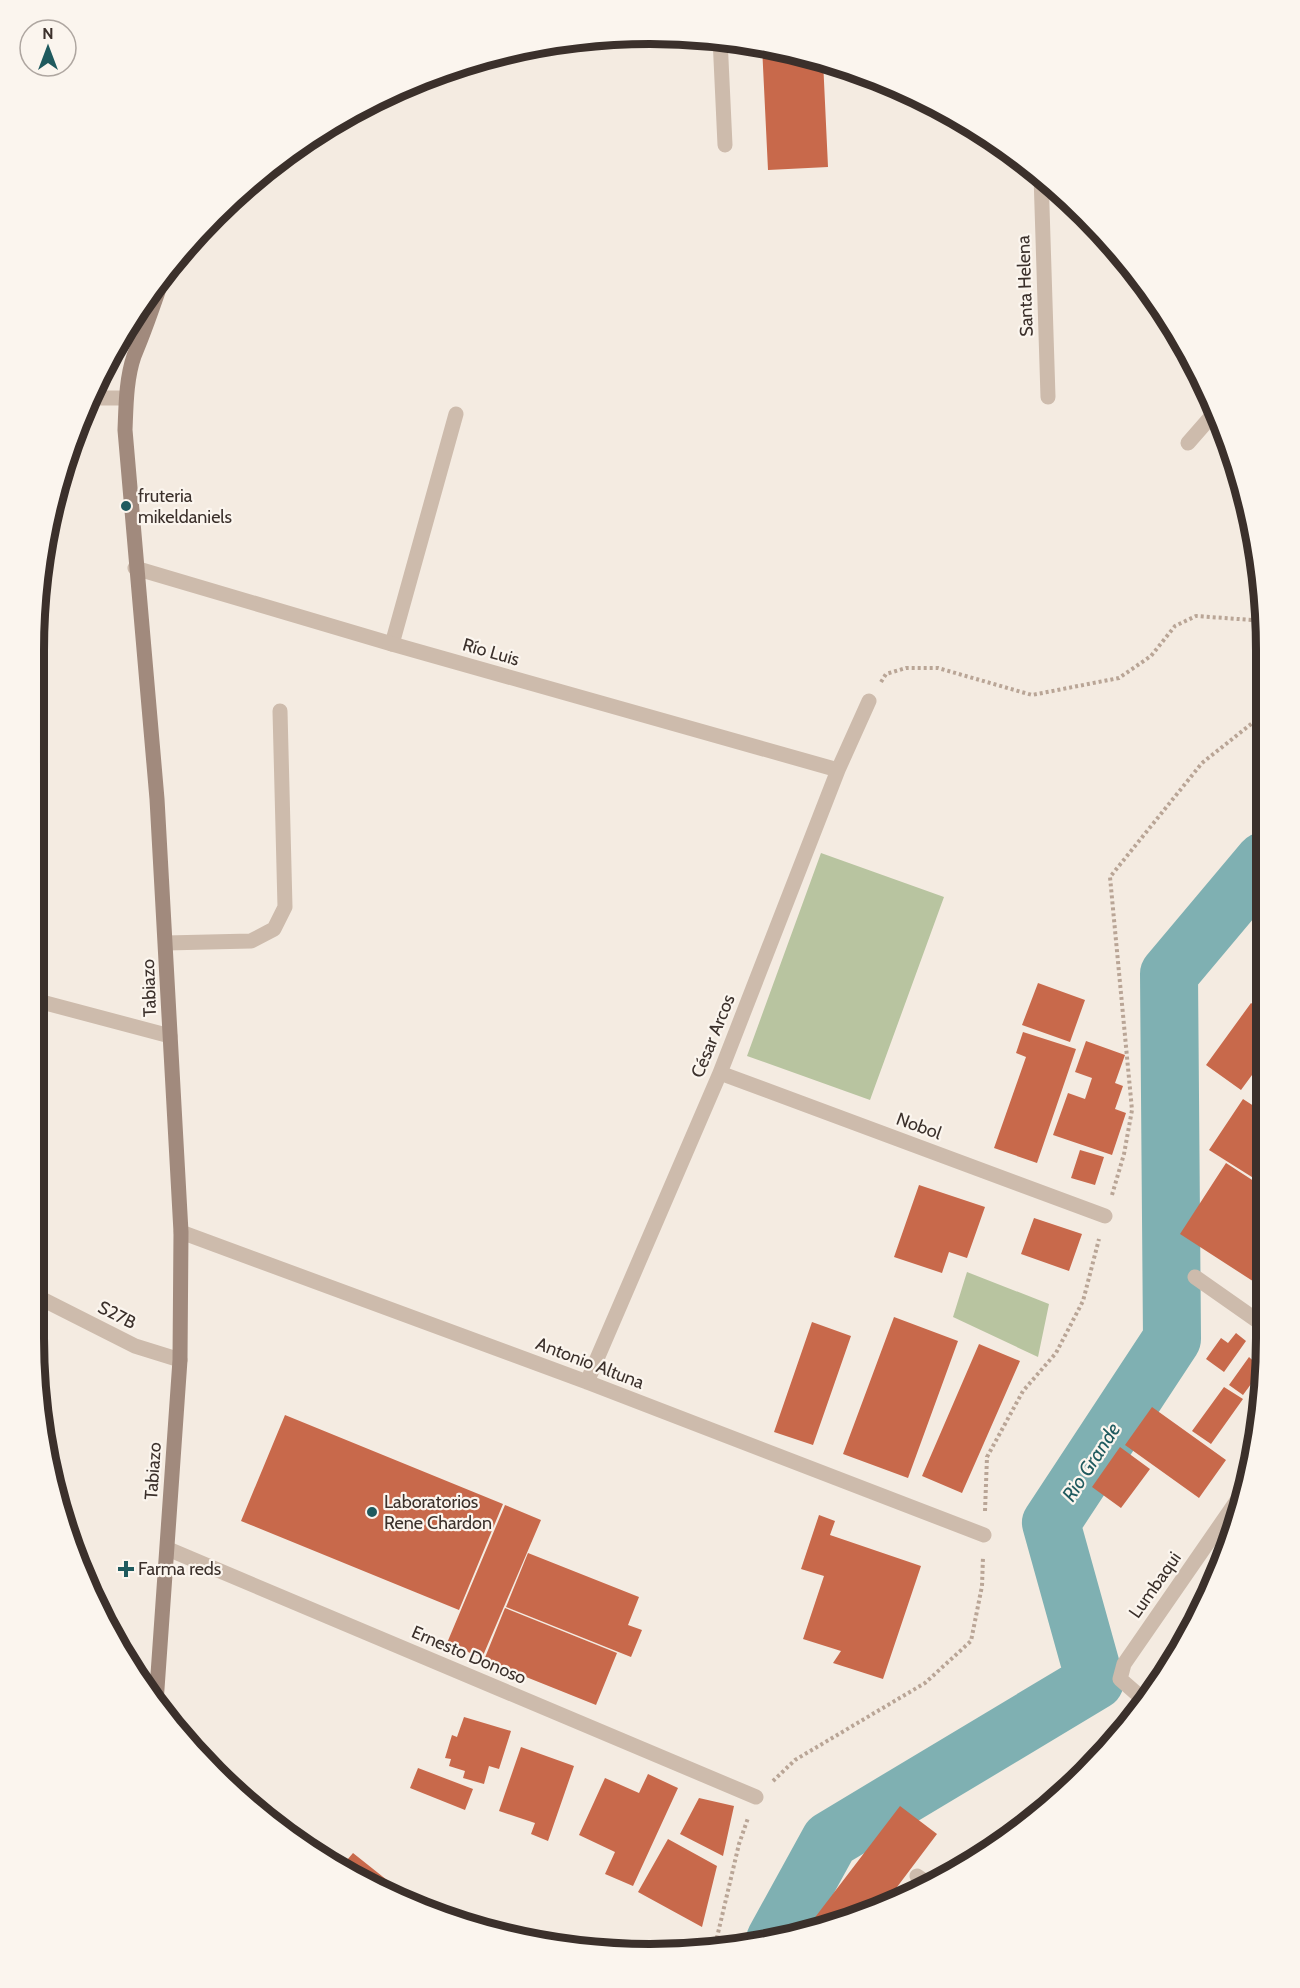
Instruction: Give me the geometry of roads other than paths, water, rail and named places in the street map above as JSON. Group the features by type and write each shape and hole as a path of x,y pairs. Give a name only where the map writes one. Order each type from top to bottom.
{"street":[{"path":"720,48 725,145"},
{"name":"Santa Helena","path":"1041,187 1048,397"},
{"name":"Tabiazo","path":"156,300 142,341 134,357 126,398 125,430 135,568 156,788 181,1232 180,1360 157,1690"},
{"path":"99,398 126,398"},
{"path":"392,644 456,414"},
{"path":"1188,443 1210,418"},
{"name":"Río Luis","path":"135,568 392,644 838,770"},
{"name":"César Arcos","path":"587,1382 720,1073 838,770 869,701"},
{"path":"166,943 251,941 274,929 285,906 280,711"},
{"path":"44,1003 170,1036"},
{"name":"Nobol","path":"720,1073 1105,1216"},
{"name":"Antonio Altuna","path":"181,1232 587,1382 984,1535"},
{"path":"1195,1277 1256,1320"},
{"name":"S27B","path":"44,1300 135,1346 180,1360"},
{"name":"Lumbaqui","path":"1139,1696 1120,1679 1124,1664 1232,1508"},
{"name":"Ernesto Donoso","path":"168,1549 756,1797"}],"waterway":[{"name":"Rio Grande","path":"780,1930 830,1840 1095,1681 1051,1523 1172,1339 1169,974 1256,871"}],"place":[{"name":"fruteria mikeldaniels","path":"126,506"},
{"name":"Laboratorios Rene Chardon","path":"372,1512"},
{"name":"Farma reds","path":"126,1569"}]}
